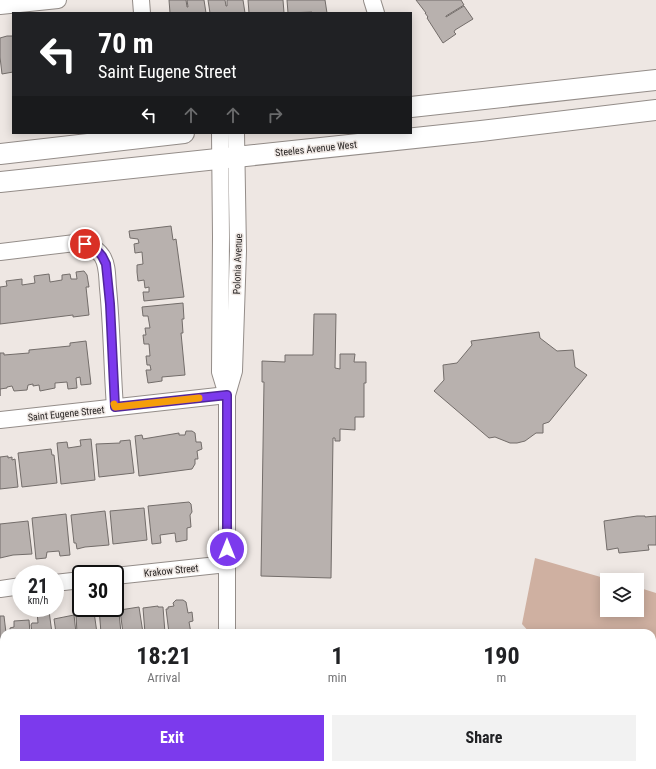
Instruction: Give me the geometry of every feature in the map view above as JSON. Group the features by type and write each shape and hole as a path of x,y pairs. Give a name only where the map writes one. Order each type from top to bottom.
{"main road":[{"path":"412,107 656,80"},
{"name":"Steeles Avenue West","path":"0,182 481,131 656,110"},
{"path":"0,154 175,134"}],"street":[{"path":"0,6 58,0"},
{"path":"141,0 142,12"},
{"path":"372,0 376,12"},
{"name":"Polonia Avenue","path":"220,134 229,157 238,251 234,370 227,395 227,629"},
{"name":"Polonia Avenue","path":"229,157 236,134"},
{"path":"0,252 75,243 85,244 95,248 102,256 106,264 110,304 115,407"},
{"name":"Saint Eugene Street","path":"0,420 227,395"},
{"name":"Krakow Street","path":"124,575 227,564"},
{"path":"0,589 12,587"}],"shaded area":[{"path":"535,558 600,577 600,617 644,617 644,589 656,593 656,629 526,629 522,624"}],"building":[{"path":"169,0 186,0 188,7 187,0 204,0 206,12 170,12"},
{"path":"208,0 225,0 227,6 227,0 243,0 245,12 210,12"},
{"path":"248,0 283,0 284,12 249,12"},
{"path":"287,0 325,0 327,12 288,12"},
{"path":"416,0 461,0 464,5 446,17 464,6 473,19 455,30 454,32 456,34 443,43 427,18 426,13"},
{"path":"12,36 12,72 2,74 0,38"},
{"path":"171,226 173,240 176,239 184,297 144,301 143,292 149,292 149,287 145,288 144,280 138,281 137,272 137,265 143,264 142,252 135,253 134,244 139,243 138,239 130,238 129,231"},
{"path":"84,271 87,275 89,287 86,287 89,315 73,317 73,315 0,324 0,287 7,286 6,281 22,279 22,285 35,283 34,276 49,274 50,282 62,280 62,275 70,274 71,279 77,279 76,272"},
{"path":"183,303 184,319 182,319 183,333 181,333 185,375 162,377 162,381 148,383 146,370 151,370 150,365 147,365 146,356 150,356 149,344 144,344 143,335 146,335 145,328 150,328 148,316 143,316 142,307"},
{"path":"314,314 336,314 335,368 340,369 340,354 355,354 354,362 366,362 366,383 364,383 364,417 355,417 355,430 340,429 340,441 335,441 335,438 333,438 331,578 261,576 264,382 262,382 262,361 285,362 285,355 313,355"},
{"path":"539,332 540,338 557,351 573,350 575,367 587,375 549,422 543,424 543,433 536,433 525,441 517,443 510,443 495,437 489,438 434,391 444,380 443,365 457,363 472,345 471,341"},
{"path":"86,341 91,384 81,385 80,377 76,378 77,388 68,389 67,382 55,383 55,388 40,391 39,385 33,386 33,384 28,385 27,390 14,391 12,386 0,389 0,353 4,353 4,355 29,353 29,350 70,346 70,343"},
{"path":"186,431 192,431 195,433 196,442 201,442 202,449 197,451 198,459 195,459 195,464 192,469 139,476 135,436 142,435 143,439 179,433 179,435 185,435"},
{"path":"91,439 95,480 61,484 57,443 67,442 68,448 81,446 80,440"},
{"path":"130,440 134,473 99,477 96,444 120,443 120,441"},
{"path":"51,449 52,455 54,455 57,483 22,487 18,453"},
{"path":"8,456 8,458 12,457 12,460 15,459 18,487 0,489 0,457"},
{"path":"189,502 191,504 192,512 190,515 191,527 187,528 187,540 176,542 175,533 160,535 161,543 152,544 148,506"},
{"path":"144,508 147,540 113,544 110,511"},
{"path":"105,511 109,545 77,549 76,543 74,543 71,515"},
{"path":"66,514 70,555 60,556 59,551 47,552 46,558 36,559 32,518"},
{"path":"637,516 656,516 656,545 648,545 649,550 619,553 618,548 607,550 604,521"},
{"path":"28,521 32,554 13,555 0,558 0,524"},
{"path":"176,600 183,600 186,602 188,613 192,612 193,621 189,622 190,629 168,629 166,609 174,606 173,603"},
{"path":"158,606 163,607 165,629 145,629 143,608"},
{"path":"139,607 142,629 122,629 121,617 124,617 124,609"},
{"path":"72,615 72,617 74,617 76,629 55,629 54,619"},
{"path":"0,616 4,616 6,629 0,629"},
{"path":"37,617 50,617 51,629 32,629 32,623 38,623"},
{"path":"76,617 95,617 96,629 77,629"},
{"path":"100,617 119,617 121,629 101,629"},
{"path":"29,620 30,629 10,629 14,627 14,621"}],"slow traffic":[{"path":"114,404 115,407 199,398"}],"route":[{"path":"85,244 95,248 102,256 106,264 110,304 115,407 227,395 227,549"}]}
